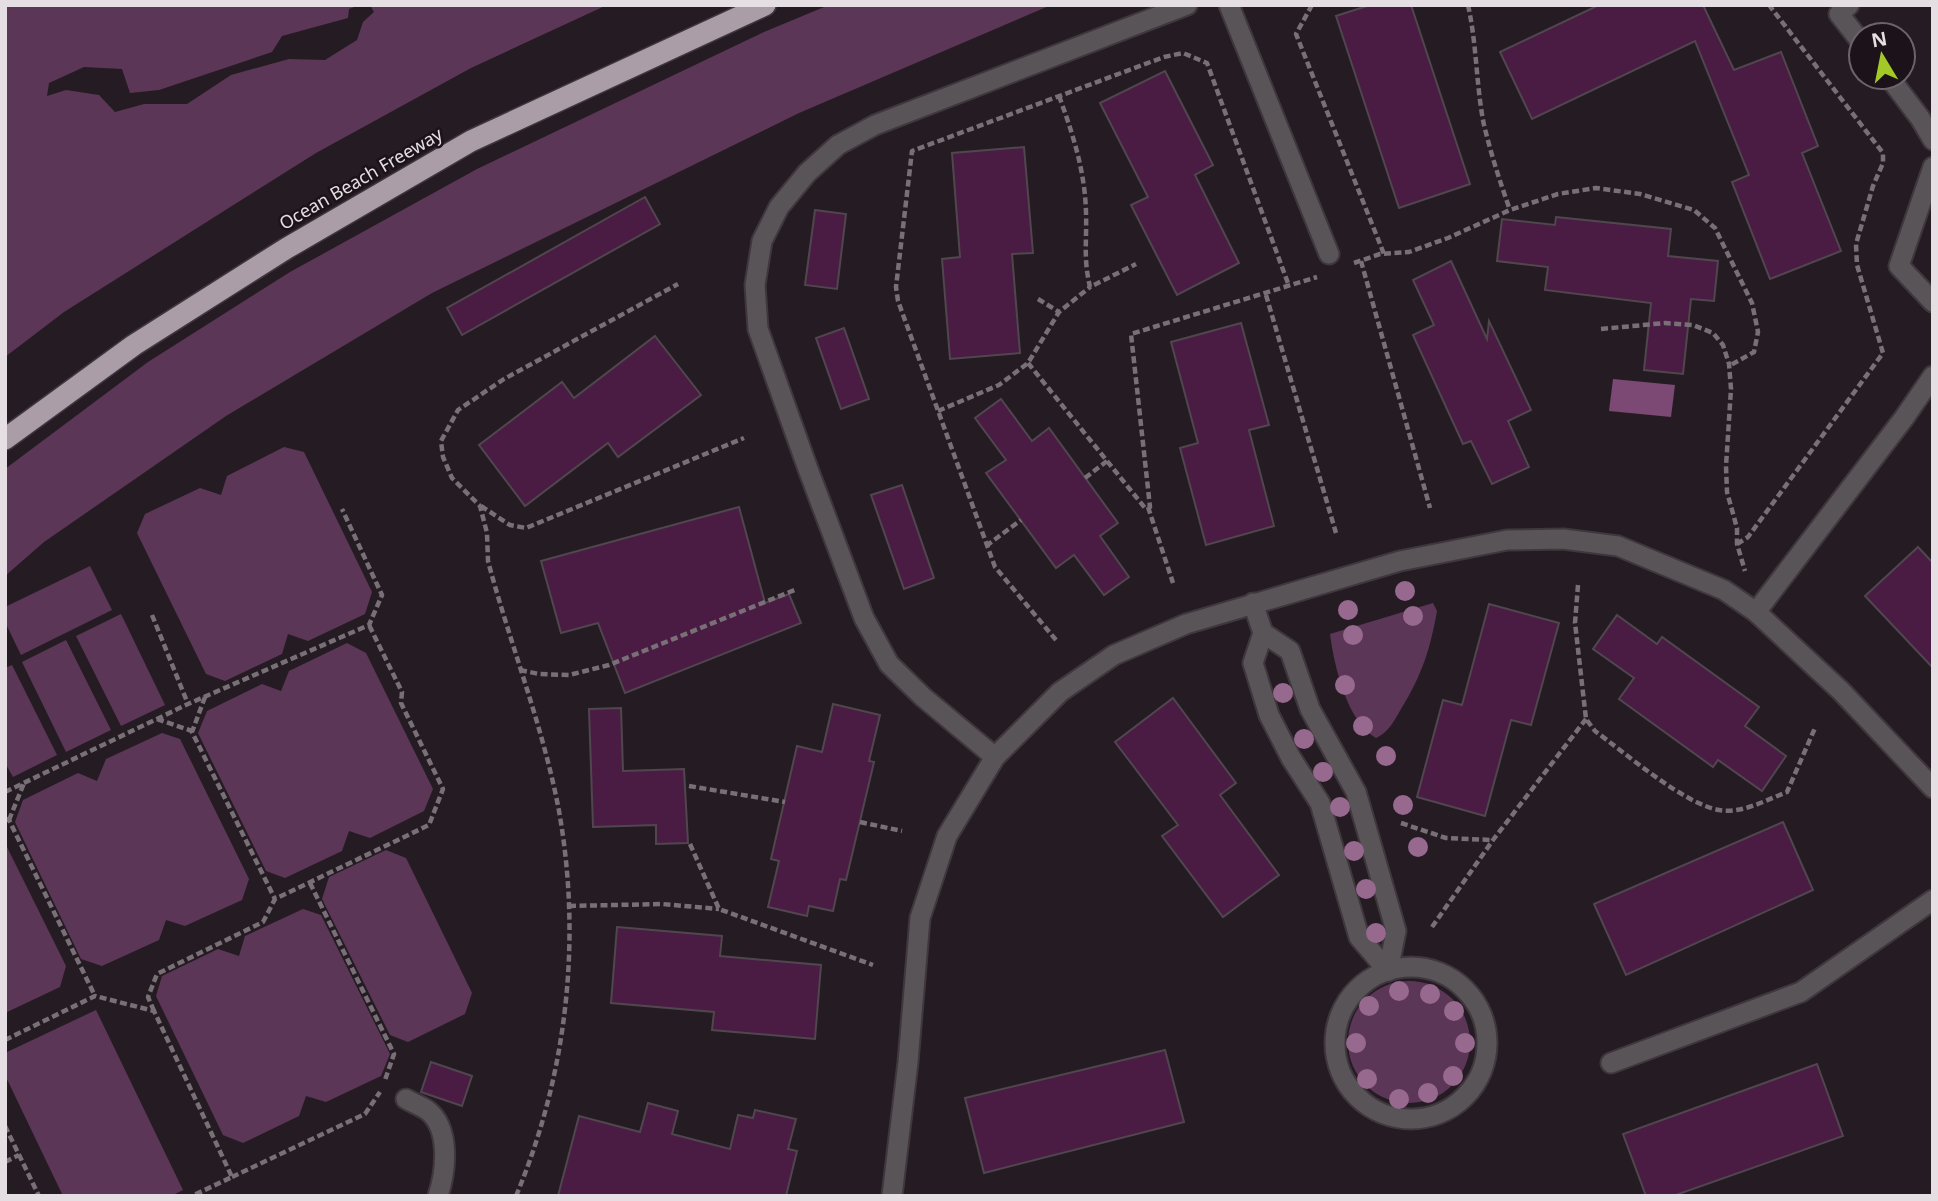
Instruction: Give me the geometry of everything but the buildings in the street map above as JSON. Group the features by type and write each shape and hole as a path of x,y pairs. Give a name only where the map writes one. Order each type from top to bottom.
{"highway":[{"name":"Ocean Beach Freeway","path":"5,439 158,330 287,248 471,141 765,5"}],"lane":[{"path":"995,757 923,697 889,664 864,618 758,329 755,285 762,241 779,207 807,173 838,145 875,125 1186,5"},
{"path":"1229,5 1329,264"},
{"path":"1900,91 1933,140"},
{"path":"1933,167 1899,266 1933,302"},
{"path":"1756,612 1933,376"},
{"path":"892,1196 908,1062 920,918 947,836 995,757 1060,692 1114,655 1186,624 1413,559 1507,540 1563,539 1618,546 1724,590 1756,612 1841,691 1933,788"},
{"path":"1253,603 1263,633 1290,652 1310,709 1356,792 1396,931 1388,971"},
{"path":"1263,633 1253,663 1269,715 1291,758 1320,803 1359,937 1388,971"},
{"path":"1611,1063 1801,992 1933,900"},
{"path":"1418,967 1438,972 1455,981 1470,995 1480,1012 1486,1031 1487,1051 1482,1071 1472,1088 1458,1102 1440,1113 1421,1118 1401,1118 1381,1113 1364,1102 1350,1088 1340,1071 1335,1053 1335,1033 1340,1015 1363,984 1388,971 1418,967"},
{"path":"406,1099 429,1111 439,1129 445,1151 438,1196"}],"path":[{"path":"1312,5 1296,34 1384,254"},
{"path":"1468,5 1474,29 1484,125 1510,210"},
{"path":"1737,544 1748,537 1883,353 1862,284 1856,244 1873,186 1884,163 1883,153 1769,5"},
{"path":"1056,640 995,566 898,301 896,287 912,151 1164,57 1183,54 1207,63 1289,286"},
{"path":"1059,96 1073,134 1082,176 1086,212 1084,263 1090,287"},
{"path":"1350,265 1384,254 1409,252 1510,210 1558,194 1596,188 1640,194 1695,210 1715,228 1752,303 1758,332 1754,352 1729,366"},
{"path":"1361,261 1430,508"},
{"path":"938,411 999,386 1028,363 1059,312 1090,287 1136,264"},
{"path":"1147,507 1150,507 1131,334 1266,295 1329,264"},
{"path":"678,284 505,379 458,410 441,440 443,457 452,478 480,506 510,526 526,528 744,438"},
{"path":"1266,295 1336,533"},
{"path":"1038,299 1059,312"},
{"path":"1601,329 1665,323 1693,325 1713,333 1723,345 1729,366 1731,389 1727,492 1737,528 1737,544 1756,612"},
{"path":"1028,363 1145,508 1147,507 1174,583"},
{"path":"1085,478 1107,461"},
{"path":"480,506 487,533 488,561 558,808 568,873 568,978 563,1026 542,1122 516,1196"},
{"path":"5,792 156,718 369,625 382,595 342,509"},
{"path":"986,546 1021,520"},
{"path":"1578,585 1575,623 1586,719 1595,731 1688,798 1720,810 1748,807 1787,792 1815,728"},
{"path":"520,670 569,675 609,665 797,589"},
{"path":"152,615 188,704"},
{"path":"232,1177 148,997 157,974 263,922 275,900 429,825 443,789 401,703 402,692 369,625"},
{"path":"192,732 205,696"},
{"path":"156,718 192,732 275,900"},
{"path":"1432,927 1493,840 1586,719"},
{"path":"24,783 7,820 95,996"},
{"path":"689,786 785,802"},
{"path":"860,822 902,831"},
{"path":"1401,822 1446,838 1493,840"},
{"path":"690,844 719,909"},
{"path":"192,1196 365,1114 381,1090 394,1054 310,883"},
{"path":"569,906 662,904 719,909 873,965"},
{"path":"5,1040 95,996 154,1011"},
{"path":"5,1126 39,1196"},
{"path":"5,1162 19,1155"}],"shaded area":[{"path":"5,5 360,5 349,9 348,18 282,36 272,52 159,90 130,93 122,69 84,67 49,83 47,96 66,90 99,95 115,112 144,104 187,104 231,75 289,59 325,60 357,40 363,22 374,12 370,5 607,5 471,68 316,153 64,312 5,357"},
{"path":"829,5 1051,5 799,113 432,293 226,416 44,542 5,576 5,469 148,362 290,272 477,169 764,32"},
{"path":"1613,379 1675,385 1671,417 1609,411"},
{"path":"284,447 304,452 372,592 365,614 308,641 288,634 282,654 225,681 206,674 137,533 145,514 200,488 221,495 227,476"},
{"path":"90,566 112,610 21,655 5,622 5,607"},
{"path":"1433,603 1437,611 1420,673 1393,722 1376,738 1357,719 1350,706 1339,676 1330,634"},
{"path":"121,614 165,705 121,726 76,636"},
{"path":"66,640 111,730 66,752 22,662"},
{"path":"347,643 366,653 433,789 424,811 370,838 349,831 342,851 285,878 266,871 198,733 207,711 262,684 281,691 289,671"},
{"path":"12,665 57,755 13,777 5,763 5,668"},
{"path":"162,733 180,739 249,879 242,900 185,926 166,920 159,940 102,966 81,959 15,822 23,800 78,773 97,781 106,759"},
{"path":"5,843 66,966 60,987 5,1013"},
{"path":"386,850 406,858 472,993 465,1014 408,1042 390,1035 322,899 329,877"},
{"path":"303,909 321,915 390,1054 381,1076 326,1102 306,1096 299,1116 243,1143 223,1135 156,996 162,976 218,949 239,956 245,936"},
{"path":"1409,981 1432,986 1452,999 1465,1019 1470,1042 1465,1065 1452,1085 1432,1098 1409,1103 1386,1098 1366,1085 1353,1065 1348,1042 1353,1019 1366,999 1386,986"},
{"path":"96,1010 183,1190 171,1196 63,1196 5,1075 5,1053"}]}
